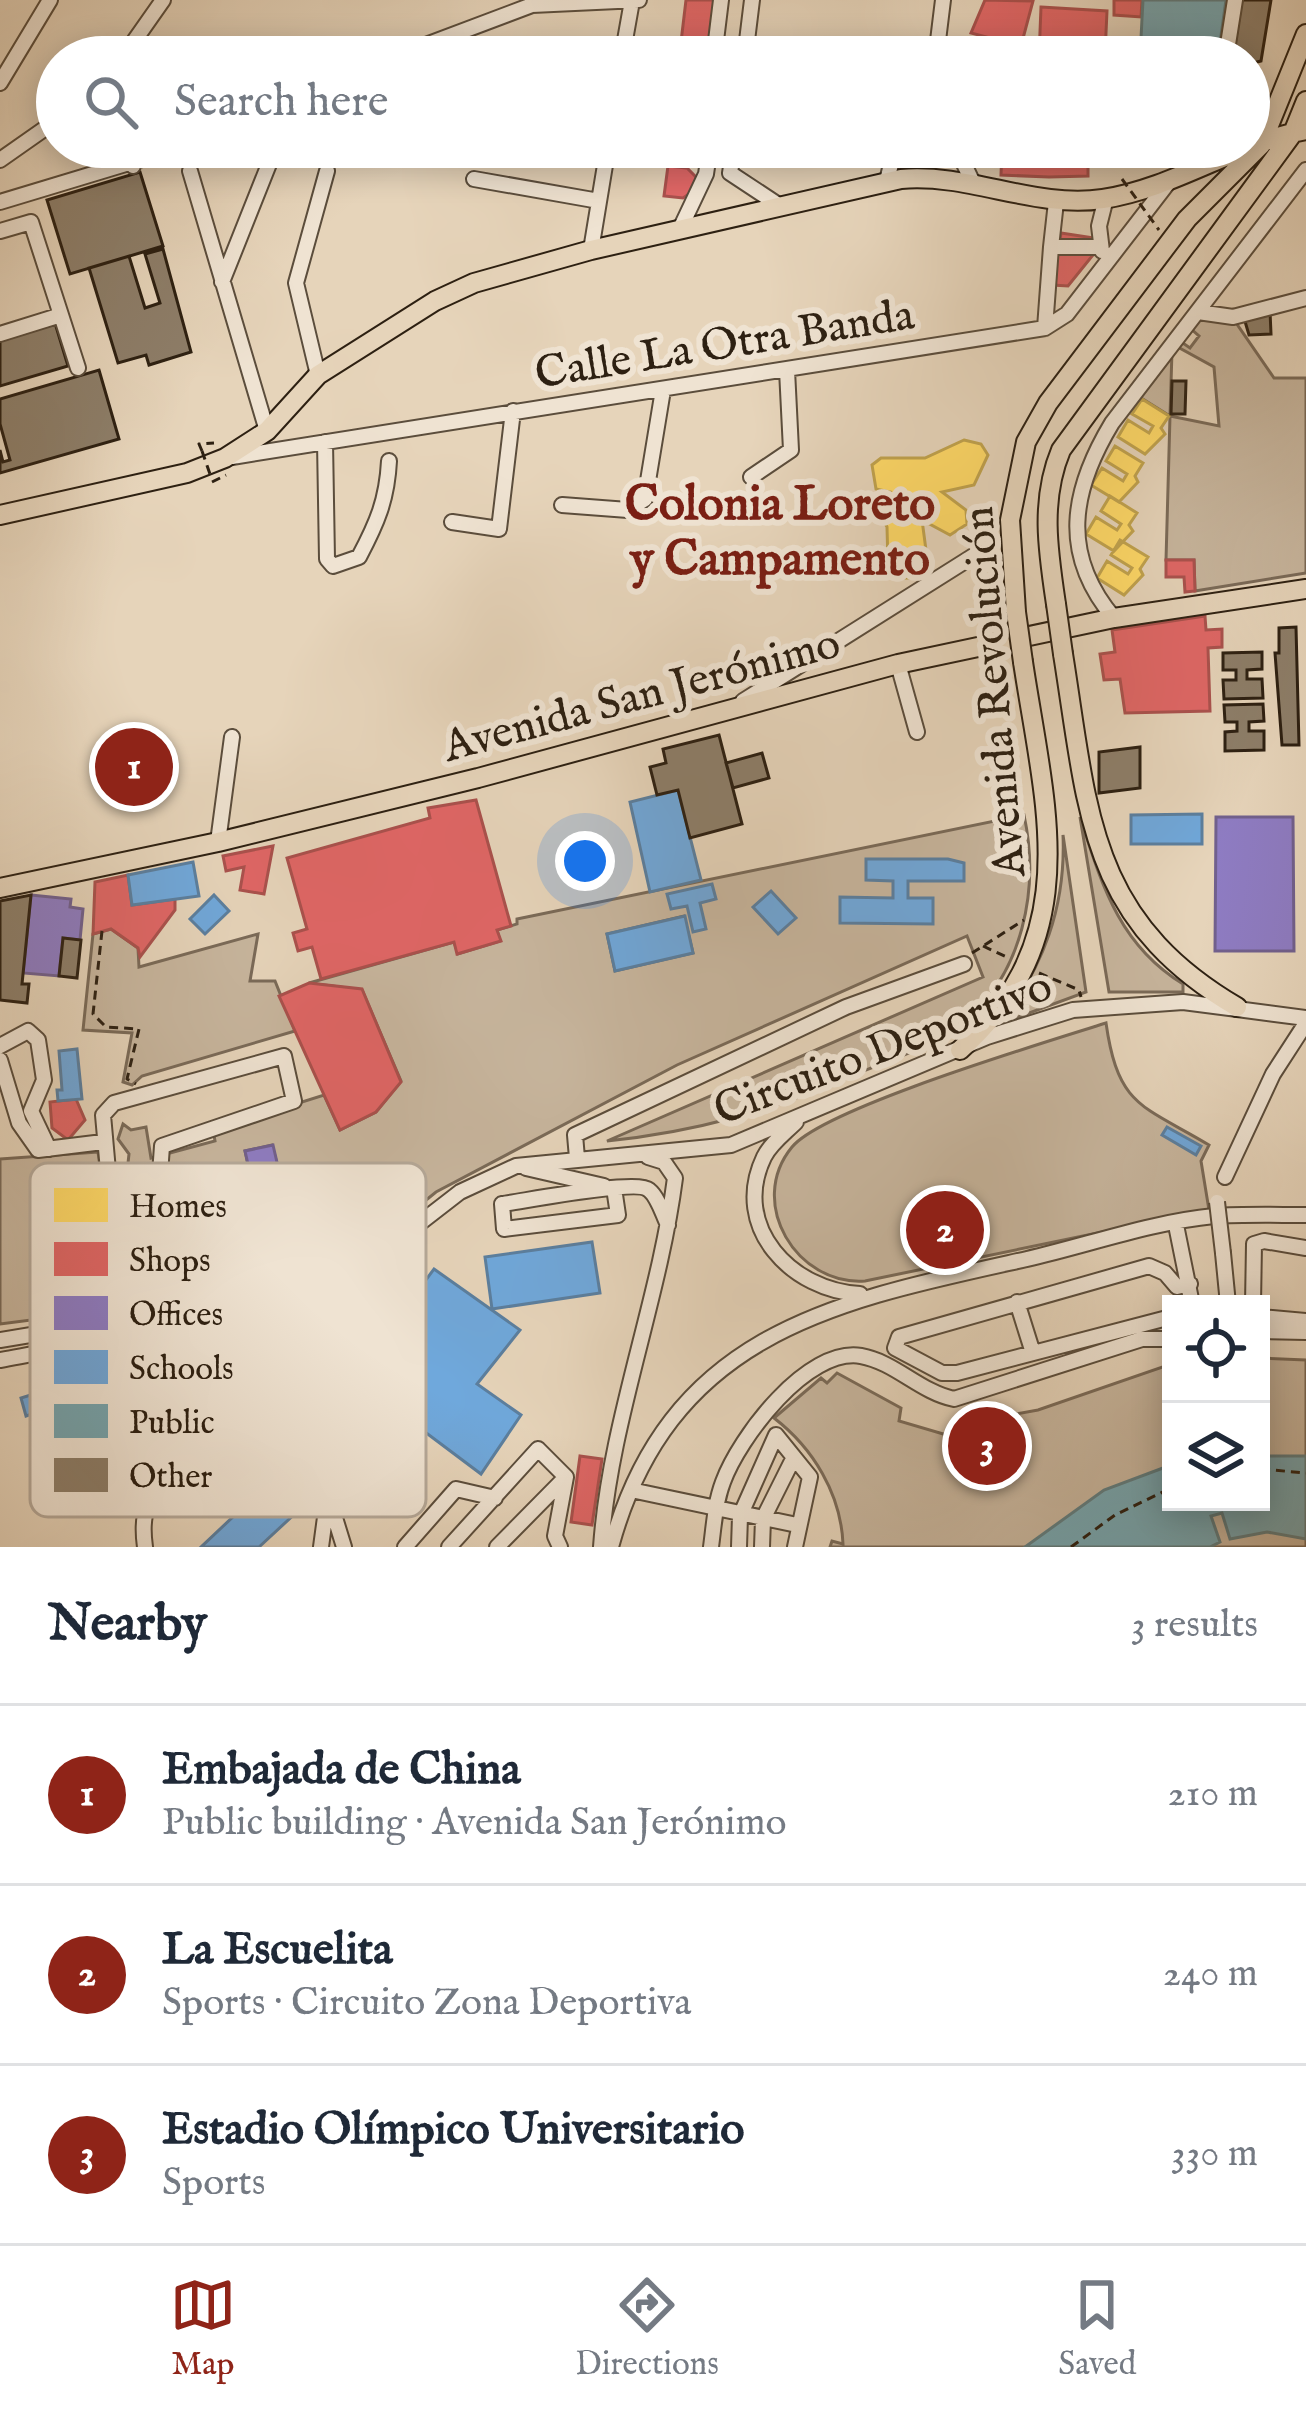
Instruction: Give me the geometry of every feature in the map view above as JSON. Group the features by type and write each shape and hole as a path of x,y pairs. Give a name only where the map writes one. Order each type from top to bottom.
{"main road":[{"name":"Avenida Revolución","path":"1270,110 1306,34"},
{"name":"Avenida Revolución","path":"1237,1007 1161,950 1113,886 1088,807 1063,654 1047,519 1049,479 1080,418 1299,131 1306,100"},
{"path":"0,515 226,468 318,376 435,301 511,270 887,181 930,178 973,183 1056,202 1106,198 1168,183 1199,168"},
{"name":"Avenida Revolución","path":"960,1050 1013,988 1032,952 1046,903 1050,845 1012,576 1010,520 1026,442 1048,403 1186,219 1231,168"},
{"path":"1010,520 1047,519"},
{"path":"1012,576 1052,574"},
{"name":"Avenida San Jerónimo","path":"0,888 218,842 898,664 1114,618 1306,589"}],"street":[{"path":"0,82 50,0"},
{"path":"138,36 163,0"},
{"path":"439,36 501,7 636,0 627,36"},
{"path":"717,36 721,0"},
{"path":"748,36 752,0"},
{"path":"939,36 943,0"},
{"path":"1229,36 1235,0"},
{"path":"0,160 36,135"},
{"path":"0,202 126,168"},
{"path":"222,282 267,168"},
{"path":"591,250 604,168"},
{"path":"680,229 707,168"},
{"path":"731,168 780,206"},
{"path":"887,181 890,168"},
{"path":"966,168 973,183"},
{"path":"1114,618 1091,591 1080,557 1076,521 1082,489 1112,423 1306,170"},
{"path":"190,171 267,430"},
{"path":"318,376 296,283 327,171"},
{"path":"474,179 598,200"},
{"path":"1046,328 1067,314 1168,183"},
{"path":"1098,247 1106,198"},
{"path":"1046,328 1056,202"},
{"path":"0,231 32,222 78,368"},
{"path":"1051,247 1098,247 1110,259"},
{"path":"1198,312 1233,317 1306,298"},
{"path":"0,334 61,315"},
{"name":"Calle La Otra Banda","path":"226,468 325,442 1046,328"},
{"path":"752,477 791,451 787,370"},
{"path":"562,505 628,510 645,499 663,390"},
{"path":"452,522 499,529 513,411"},
{"path":"325,442 327,560 333,566 359,556 380,520 389,461"},
{"path":"732,708 978,553"},
{"path":"898,664 917,732"},
{"path":"218,842 232,737"},
{"path":"577,1158 575,1135 846,1007 964,964"},
{"name":"Circuito Deportivo","path":"426,1214 516,1166 731,1145 1044,1017 1103,1005 1157,1001 1237,1007 1306,1020"},
{"path":"1225,1177 1274,1074 1306,1020"},
{"path":"0,1046 28,1031 38,1040 44,1080 31,1111 49,1149"},
{"path":"106,1163 106,1111 284,1056 294,1101 165,1142 159,1163"},
{"path":"0,1060 19,1124 38,1150 103,1142"},
{"path":"799,1118 763,1159 758,1193 768,1246 802,1279 836,1293 866,1295"},
{"path":"601,1547 610,1475 669,1227 676,1178 664,1162 644,1155"},
{"path":"516,1166 614,1188"},
{"path":"614,1188 618,1215 503,1229 502,1204 614,1188 640,1186 651,1191 669,1227"},
{"path":"1217,1202 1227,1295"},
{"path":"611,1547 631,1490 667,1429 714,1377 780,1328 866,1295 1211,1216 1306,1215"},
{"path":"1176,1225 1191,1295"},
{"path":"1253,1295 1254,1244 1264,1241 1306,1248"},
{"path":"1162,1319 949,1374 895,1348 899,1337 1149,1266 1165,1273 1178,1287 1190,1284"},
{"path":"1017,1302 1033,1353"},
{"path":"1270,1318 1306,1321"},
{"path":"1270,1331 1306,1332"},
{"path":"0,1340 30,1334"},
{"path":"711,1547 725,1477 747,1435 827,1360 858,1356 954,1399 1142,1339 1162,1339"},
{"path":"0,1360 30,1355"},
{"path":"739,1547 740,1516 776,1435 810,1477 795,1547"},
{"path":"449,1547 538,1449 566,1477"},
{"path":"762,1547 763,1519 794,1457"},
{"path":"553,1543 566,1477"},
{"path":"497,1547 566,1477"},
{"path":"405,1547 457,1489 495,1498"},
{"path":"631,1490 797,1525"},
{"path":"143,1517 145,1547"},
{"path":"321,1547 325,1517"},
{"name":"Circuito Deportivo","path":"335,1517 344,1547"}],"path":[{"path":"1122,179 1160,230"},
{"path":"209,474 200,444 213,440"},
{"path":"212,483 226,468"},
{"path":"983,946 1046,903"},
{"path":"103,931 93,1014 106,1027 139,1029 128,1079 136,1082 136,1098"},
{"path":"1270,1470 1306,1473"},
{"path":"1071,1547 1114,1515 1162,1493"}],"shaded area":[{"path":"1198,317 1234,320 1274,378 1306,378 1306,573 1195,591 1194,560 1166,560 1170,416 1219,426 1214,367 1176,346 1180,341 1190,348 1199,336 1190,328"},
{"path":"1172,351 1170,416 1138,396"},
{"path":"1024,815 1030,872 1027,900 1022,929 1000,981 962,1024 937,1040 824,1088 703,1125 607,1141 983,977 967,936 677,1065 426,1200 426,1163 277,1163 272,1145 245,1151 248,1163 128,1163 129,1154 118,1139 123,1124 131,1130 146,1127 151,1158 215,1141 213,1130 324,1095 340,1130 376,1112 401,1081 362,990 309,983 454,942 458,954 500,941 497,930 517,924 517,919","holes":["684,916 693,953 615,971 607,934"]},
{"path":"1080,817 1096,866 1128,932 1183,984 1183,992 1109,992"},
{"path":"1063,835 1086,992 1002,1023 1049,935 1060,887"},
{"path":"111,929 138,948 139,967 258,934 250,981 275,981 295,1031 142,1076 132,1085 123,1082 132,1033 83,1030 93,934"},
{"path":"1106,1023 1126,1088 1150,1111 1209,1145 1201,1161 1209,1210 865,1281 840,1279 818,1270 786,1237 774,1192 779,1169 792,1147 812,1131 939,1078"},
{"path":"98,1152 100,1163 30,1163 30,1320 0,1324 0,1159"},
{"path":"1270,1358 1306,1360 1306,1547 830,1547 832,1541 843,1544 831,1490 801,1443 774,1418 821,1378 827,1383 837,1373 901,1408 899,1421 950,1436 996,1439 1004,1433 1005,1416 1038,1410 1162,1367 1162,1511 1270,1511"}],"building: Homes":[{"path":"1142,399 1169,416 1161,428 1165,434 1145,454 1118,437 1128,420 1149,433 1153,426 1132,414"},
{"path":"964,440 981,444 988,455 974,485 942,492 966,510 967,524 950,535 922,520 928,565 917,578 899,578 888,564 887,527 878,511 890,492 876,489 872,465 881,458 925,458"},
{"path":"1115,446 1143,463 1135,476 1138,482 1119,502 1091,485 1102,468 1123,481 1127,474 1106,461"},
{"path":"1110,496 1137,513 1129,525 1133,531 1114,551 1086,534 1096,517 1117,530 1121,524 1101,511"},
{"path":"1120,540 1148,557 1140,569 1143,575 1124,595 1097,578 1107,561 1128,574 1132,568 1111,555"}],"building: Shops":[{"path":"686,0 718,0 713,36 682,36"},
{"path":"985,0 1033,1 1024,36 971,33"},
{"path":"1114,0 1142,0 1141,17 1114,15"},
{"path":"1041,7 1107,11 1106,36 1040,36"},
{"path":"668,168 687,168 696,177 695,190 683,198 664,196"},
{"path":"1001,168 1088,168 1088,176 1001,175"},
{"path":"1061,233 1094,238 1093,255 1068,286 1053,285"},
{"path":"1166,560 1194,560 1195,591 1185,592 1184,577 1166,577"},
{"path":"1205,616 1206,630 1222,629 1222,647 1208,648 1210,711 1125,713 1120,679 1104,680 1100,654 1115,652 1112,630"},
{"path":"476,800 511,926 497,930 501,941 457,954 454,942 321,979 312,947 298,951 293,933 307,929 287,858 430,818 428,808"},
{"path":"273,846 264,894 240,890 244,867 226,871 223,856"},
{"path":"128,875 132,905 175,899 175,910 140,957 138,948 111,929 93,934 95,882"},
{"path":"309,983 362,989 401,1082 376,1112 340,1130 279,996"},
{"path":"76,1099 85,1120 68,1140 52,1128 50,1102"},
{"path":"580,1456 602,1459 592,1525 571,1522"}],"building: Offices":[{"path":"1216,817 1293,817 1294,951 1215,951"},
{"path":"31,895 71,899 70,907 83,909 80,940 63,938 59,976 23,973"},
{"path":"273,1145 277,1163 248,1163 245,1151"}],"building: Schools":[{"path":"678,790 701,880 650,892 630,802"},
{"path":"1202,814 1202,844 1131,844 1131,815"},
{"path":"866,859 948,859 964,863 964,881 908,881 908,898 933,898 933,924 840,923 840,897 893,898 893,881 866,880"},
{"path":"193,862 199,896 132,905 128,875"},
{"path":"712,884 716,899 700,903 706,929 693,932 687,906 671,909 667,894"},
{"path":"771,891 796,918 778,934 753,907"},
{"path":"214,895 229,911 205,934 190,919"},
{"path":"685,916 693,953 615,971 607,934"},
{"path":"77,1049 82,1099 58,1101 57,1090 62,1090 59,1051"},
{"path":"1167,1127 1201,1146 1196,1155 1162,1135"},
{"path":"592,1242 600,1293 492,1309 485,1257"},
{"path":"434,1269 520,1330 477,1384 521,1415 481,1474 426,1433 426,1280"},
{"path":"30,1395 30,1415 26,1416 21,1398"},
{"path":"233,1517 291,1517 259,1547 201,1547"}],"building: Public":[{"path":"1143,0 1226,0 1221,36 1141,36"},
{"path":"1270,1456 1306,1456 1306,1539 1267,1532 1230,1539 1222,1513 1211,1516 1220,1542 1210,1547 1025,1547 1104,1490 1162,1468 1162,1511 1270,1511"}],"building: Other":[{"path":"1242,0 1271,0 1265,36 1236,36"},
{"path":"140,172 163,246 70,274 47,200"},
{"path":"163,249 191,352 149,365 146,355 118,363 89,268 129,256 145,308 160,303 145,254"},
{"path":"1270,311 1271,334 1249,335 1244,318"},
{"path":"55,323 68,366 0,386 0,338"},
{"path":"99,370 119,439 0,473 0,450 3,462 10,460 0,424 0,399"},
{"path":"1172,381 1186,381 1185,414 1171,414"},
{"path":"1296,627 1299,745 1282,745 1275,653 1279,653 1279,628"},
{"path":"1262,652 1262,669 1247,670 1247,679 1262,679 1263,698 1224,699 1223,680 1236,680 1236,670 1223,670 1223,653"},
{"path":"1263,704 1264,721 1249,722 1249,731 1264,731 1264,750 1225,751 1225,732 1237,731 1237,722 1225,722 1224,705"},
{"path":"719,735 742,824 690,838 678,790 657,795 650,767 666,763 663,749"},
{"path":"1140,747 1140,788 1099,793 1099,752"},
{"path":"762,753 769,778 733,788 726,763"},
{"path":"31,895 22,984 29,984 27,1003 0,1000 0,901"},
{"path":"63,938 81,940 77,978 59,976"}],"place":[{"name":"Embajada de China","path":"134,767"},
{"name":"La Escuelita","path":"945,1230"},
{"name":"Estadio Olímpico Universitario","path":"987,1446"}],"district":[{"name":"Colonia Loreto y Campamento","path":"780,530"}]}
